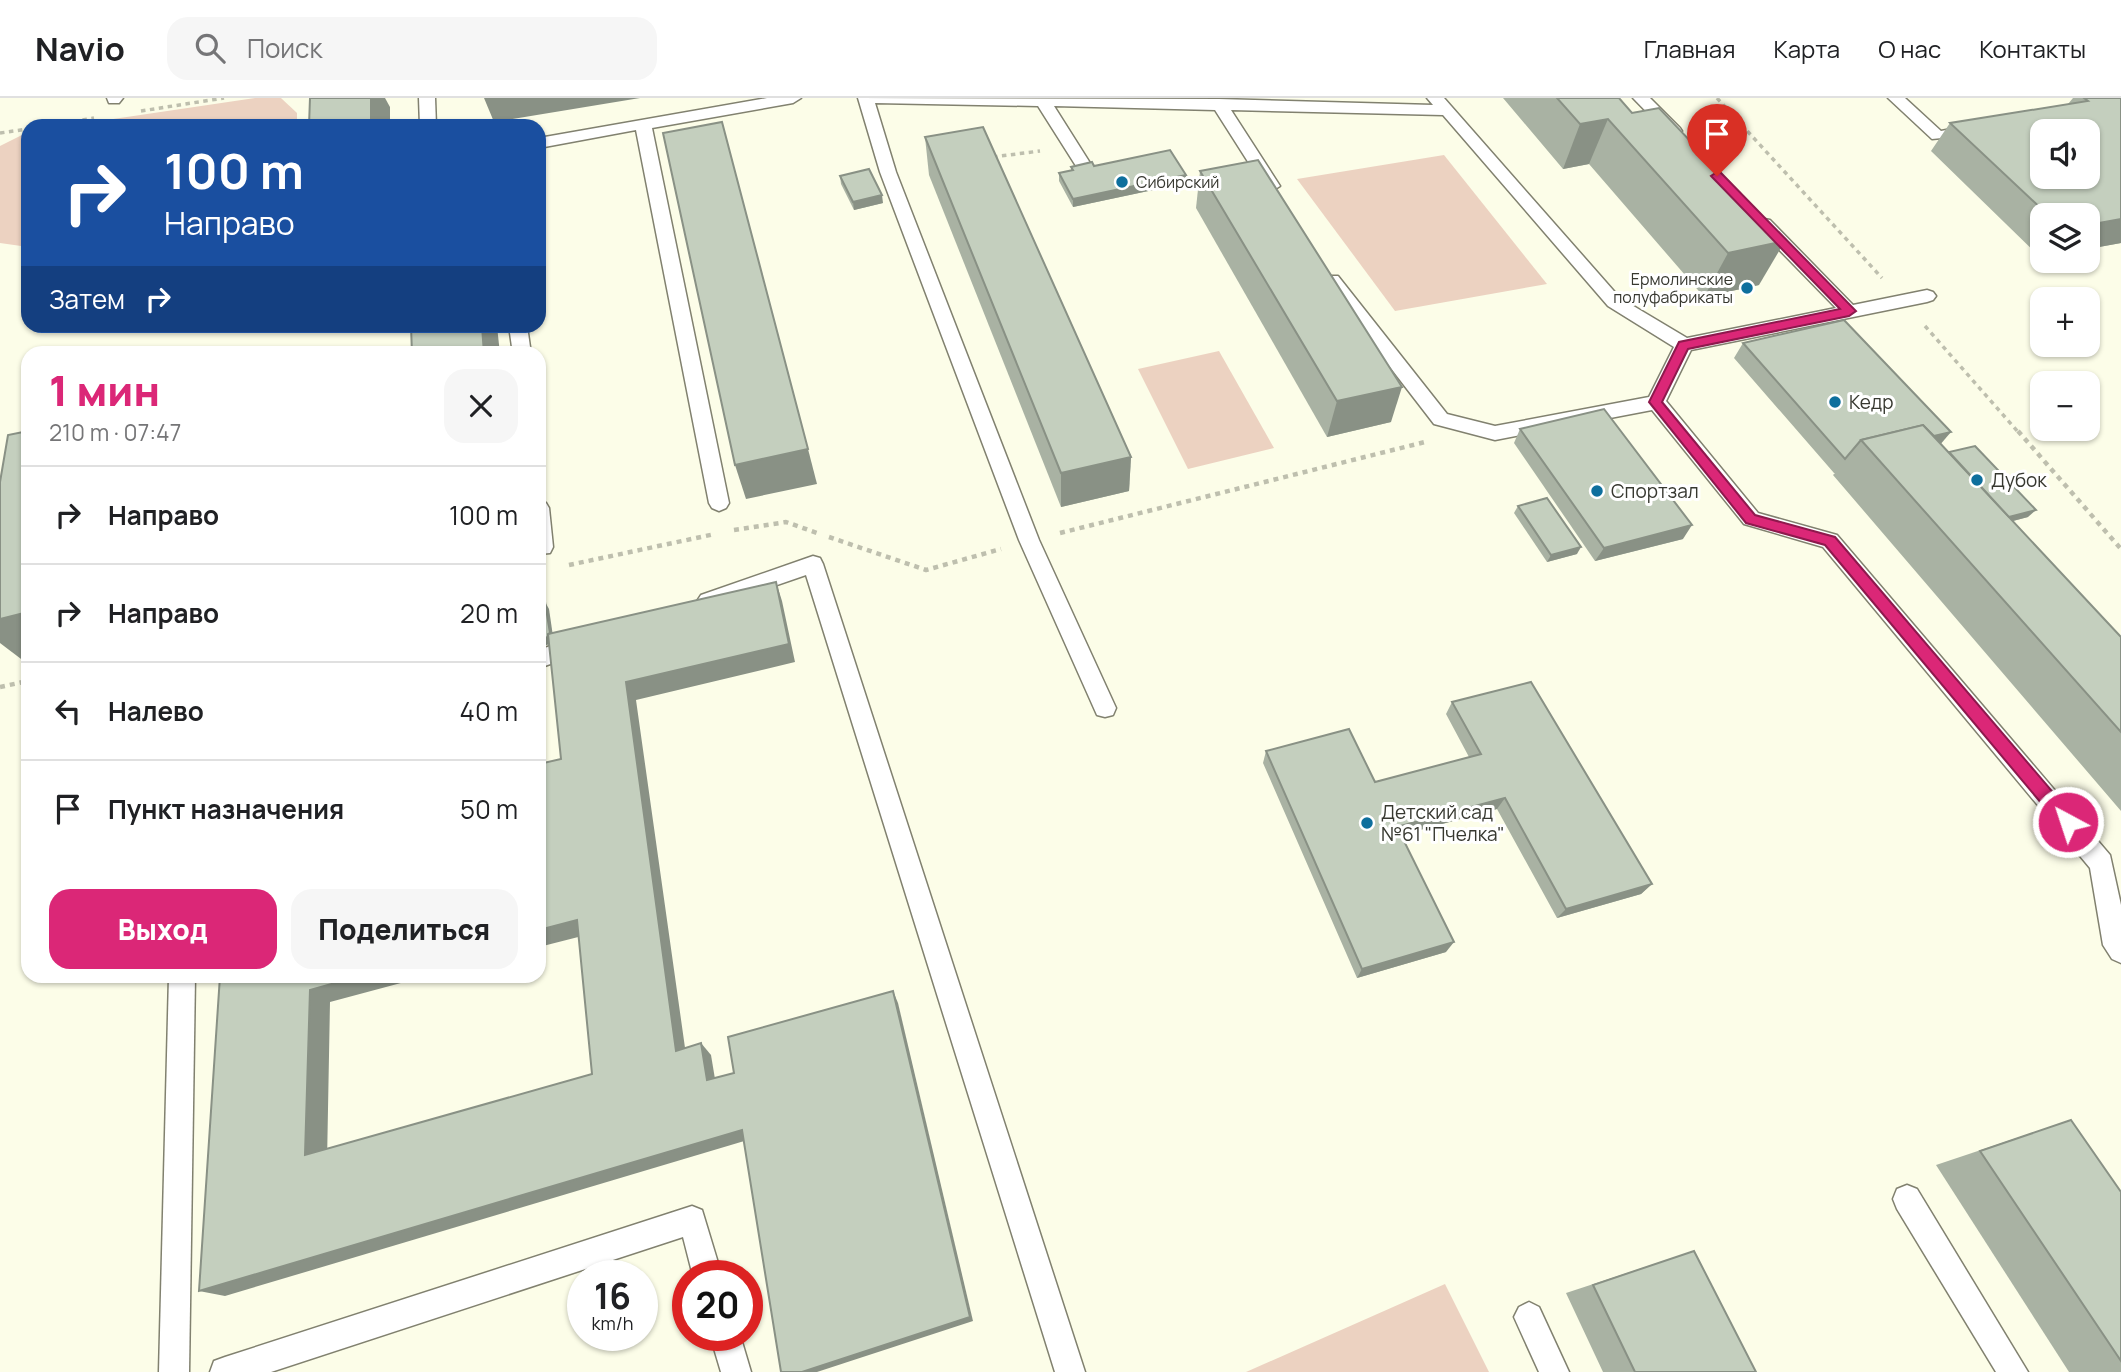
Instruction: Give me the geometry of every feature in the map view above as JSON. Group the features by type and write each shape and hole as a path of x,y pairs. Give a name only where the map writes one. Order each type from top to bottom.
{"lane":[{"path":"426,98 428,119"},
{"path":"546,142 793,98"},
{"path":"1105,708 1030,540 888,172 867,98 1219,104 1441,104 1614,302 1684,345 1927,296"},
{"path":"1641,98 1688,146"},
{"path":"1896,98 1938,136 1990,127"},
{"path":"1043,101 1082,163"},
{"path":"1219,104 1284,204"},
{"path":"643,124 719,503"},
{"path":"1755,214 1849,311"},
{"path":"1320,260 1341,294 1441,419 1495,433 1656,402"},
{"path":"1656,402 1684,345"},
{"path":"1656,402 1751,519 1830,541 2101,863 2116,945 2121,951"},
{"path":"683,610 813,564 1070,1372"},
{"path":"546,657 604,637"},
{"path":"174,1372 182,983"},
{"path":"1907,1199 2014,1372"},
{"path":"225,1372 692,1220 703,1260"},
{"path":"1529,1317 1554,1372"},
{"path":"730,1351 736,1372"}],"path":[{"path":"1717,98 1902,301 2121,549"},
{"path":"0,133 21,130"},
{"path":"993,157 1072,147"},
{"path":"566,565 734,530 786,522 926,570 1030,540 1409,447"},
{"path":"0,687 21,682"}],"shaded area":[{"path":"255,98 281,98 297,113 297,119 113,119"},
{"path":"21,136 21,246 0,243 0,146"},
{"path":"1444,155 1547,284 1395,311 1297,179"},
{"path":"1219,351 1274,448 1188,469 1138,369"},
{"path":"1445,1284 1489,1372 1246,1372"}],"building":[{"path":"310,98 371,98 371,119 309,119"},
{"path":"1557,98 1619,98 1632,113 1659,108 1785,241 1728,253 1608,119 1580,124"},
{"path":"2084,98 2121,98 2121,219 2100,223 2100,203 2035,203 1950,123 2088,101"},
{"path":"722,122 808,449 735,465 663,133"},
{"path":"983,127 1131,457 1061,473 925,137"},
{"name":"Сибирский","path":"1170,150 1186,175 1073,199 1059,173 1092,162 1094,166"},
{"path":"1258,160 1402,387 1337,401 1200,171"},
{"path":"869,169 882,195 853,202 840,176"},
{"name":"Кедр","path":"1844,320 1951,432 1934,436 1923,425 1861,440 1845,459 1743,343"},
{"path":"411,333 482,333 483,346 412,346"},
{"name":"Спортзал","path":"1604,409 1692,525 1604,548 1520,429"},
{"path":"1923,425 2121,637 2121,732 1861,440"},
{"path":"21,432 21,614 0,619 0,482 8,435"},
{"path":"1975,446 2036,510 2009,517 1949,452"},
{"path":"1547,498 1581,547 1551,555 1518,506"},
{"path":"776,582 789,644 626,682 676,1051 701,1043 707,1080 734,1073 728,1037 893,991 970,1317 802,1372 781,1372 742,1130 199,1291 220,983 335,983 310,990 305,1155 592,1074 577,920 546,928 546,762 561,759 548,634"},
{"path":"546,608 550,633 546,638"},
{"name":"Детский сад №61 \"Пчелка\"","path":"1531,682 1652,884 1566,909 1505,798 1397,827 1454,942 1362,969 1266,751 1349,729 1375,782 1481,754 1452,702"},
{"path":"2071,1120 2121,1192 2121,1361 1980,1151"},
{"path":"1694,1251 1756,1372 1635,1372 1593,1285"}],"place":[{"name":"Сибирский","path":"1122,182"},
{"name":"Ермолинские полуфабрикаты","path":"1747,288"},
{"name":"Кедр","path":"1835,402"},
{"name":"Дубок","path":"1977,480"},
{"name":"Спортзал","path":"1597,491"},
{"name":"Детский сад №61 \"Пчелка\"","path":"1367,823"}],"route":[{"path":"1717,176 1849,311 1684,345 1656,402 1751,519 1830,541 2068,822"}]}
